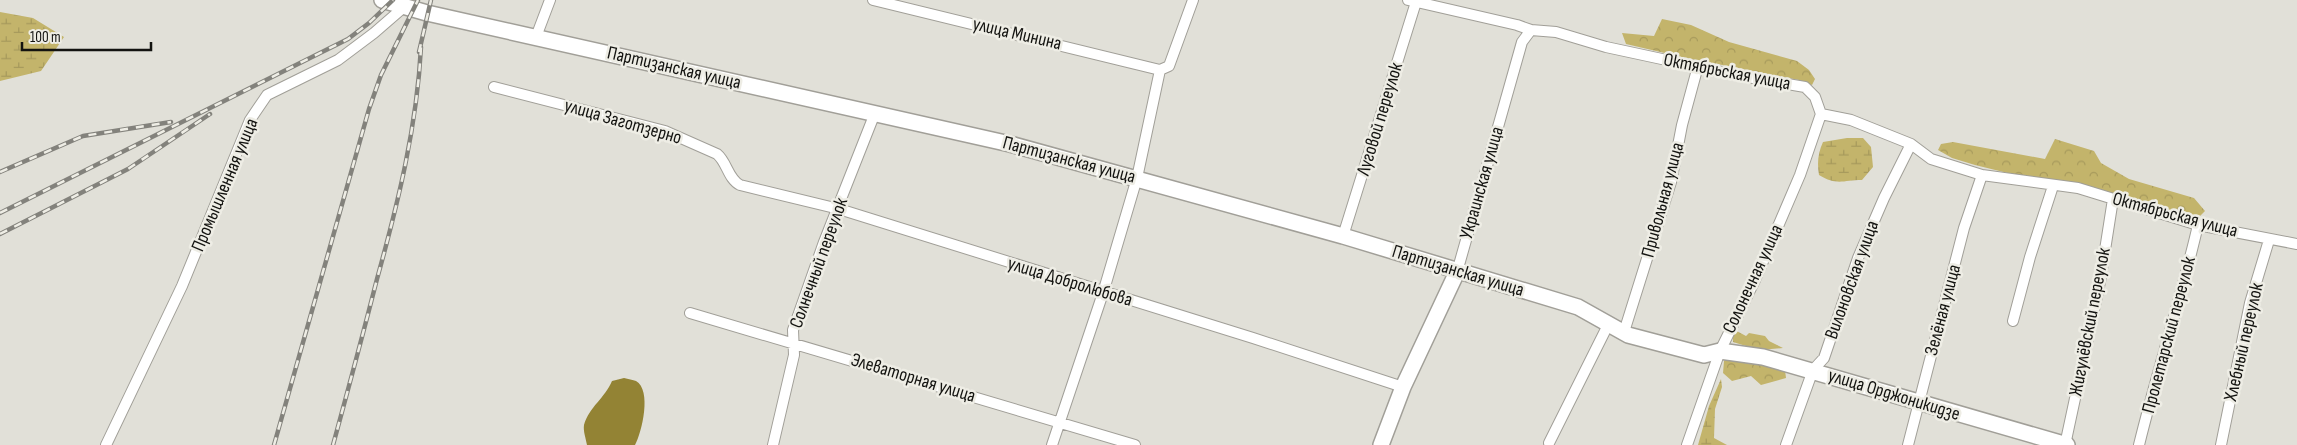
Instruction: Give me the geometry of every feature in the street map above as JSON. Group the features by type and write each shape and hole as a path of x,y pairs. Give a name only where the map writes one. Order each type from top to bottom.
{"street":[{"path":"382,0 404,7"},
{"path":"536,37 550,0"},
{"name":"улица Минина","path":"873,0 1160,70"},
{"path":"1052,445 1103,293 1137,178 1160,70 1169,66 1193,0"},
{"name":"Октябрьская улица","path":"1412,1 1517,24 1531,30 1556,32 1606,47 1805,87 1815,97 1820,114 1851,120 1911,144 1932,159 1982,175 2078,188 2198,225 2297,244"},
{"name":"Луговой переулок","path":"1344,236 1412,1"},
{"name":"Партизанская улица","path":"404,7 1010,144 1344,236 1457,272 1578,307 1624,332 1704,355 1720,352"},
{"name":"Промышленная улица","path":"106,445 182,286 244,134 267,95 338,60 404,7"},
{"name":"Украинская улица","path":"1381,445 1403,387 1457,272 1522,42 1531,30"},
{"name":"Привольная улица","path":"1624,332 1671,182 1682,125 1698,66"},
{"name":"улица Заготзерно","path":"494,87 665,131 717,154 722,159 735,182"},
{"name":"Солнечный переулок","path":"773,445 794,355 794,330 824,242 839,210 874,113"},
{"name":"Солонечная улица","path":"1687,445 1720,352 1755,280 1800,176 1820,114"},
{"name":"Вилоновская улица","path":"1786,445 1813,370 1824,358 1858,258 1884,198 1911,144"},
{"name":"Зелёная улица","path":"1908,445 1964,228 1982,175"},
{"name":"улица Добролюбова","path":"735,182 839,210 1253,338 1403,387"},
{"path":"2013,321 2030,257 2053,186"},
{"name":"Жигулёвский переулок","path":"2066,445 2100,282 2113,199"},
{"name":"Пролетарский переулок","path":"2139,445 2198,225"},
{"name":"Хлебный переулок","path":"2221,445 2250,303 2269,240"},
{"name":"Элеваторная улица","path":"690,313 1135,445"},
{"path":"1550,443 1608,325"},
{"name":"улица Орджоникидзе","path":"1720,352 1763,357 1813,370 2066,445"}],"green space":[{"path":"0,12 33,18 64,37 41,71 0,81"},
{"path":"1662,19 1691,25 1729,42 1797,61 1809,70 1815,79 1812,85 1799,80 1626,44 1622,33 1654,36"},
{"path":"1847,138 1863,138 1871,147 1873,167 1862,180 1840,182 1819,175 1818,158 1823,142"},
{"path":"2055,139 2094,151 2101,163 2129,179 2194,198 2205,211 2198,218 2157,210 1975,165 1952,158 1938,150 1941,144 1953,142 2045,159"},
{"path":"1733,329 1746,336 1749,333 1765,336 1769,341 1783,348 1759,350 1733,342"},
{"path":"1727,358 1744,359 1785,370 1786,378 1761,385 1751,376 1732,381 1723,373 1724,361"},
{"path":"1721,379 1722,387 1715,409 1714,438 1727,445 1698,445 1709,406"}],"shaded area":[{"path":"624,378 636,381 644,393 643,421 635,445 587,445 584,432 586,419 612,381"}],"railway":[{"path":"0,213 348,39 369,23 393,0"},
{"path":"274,445 369,109 381,75 418,0"},
{"path":"419,52 431,0"},
{"path":"333,445 399,193 411,135 421,47"},
{"path":"0,234 128,169 210,114"},
{"path":"0,172 83,136 171,122"}]}
